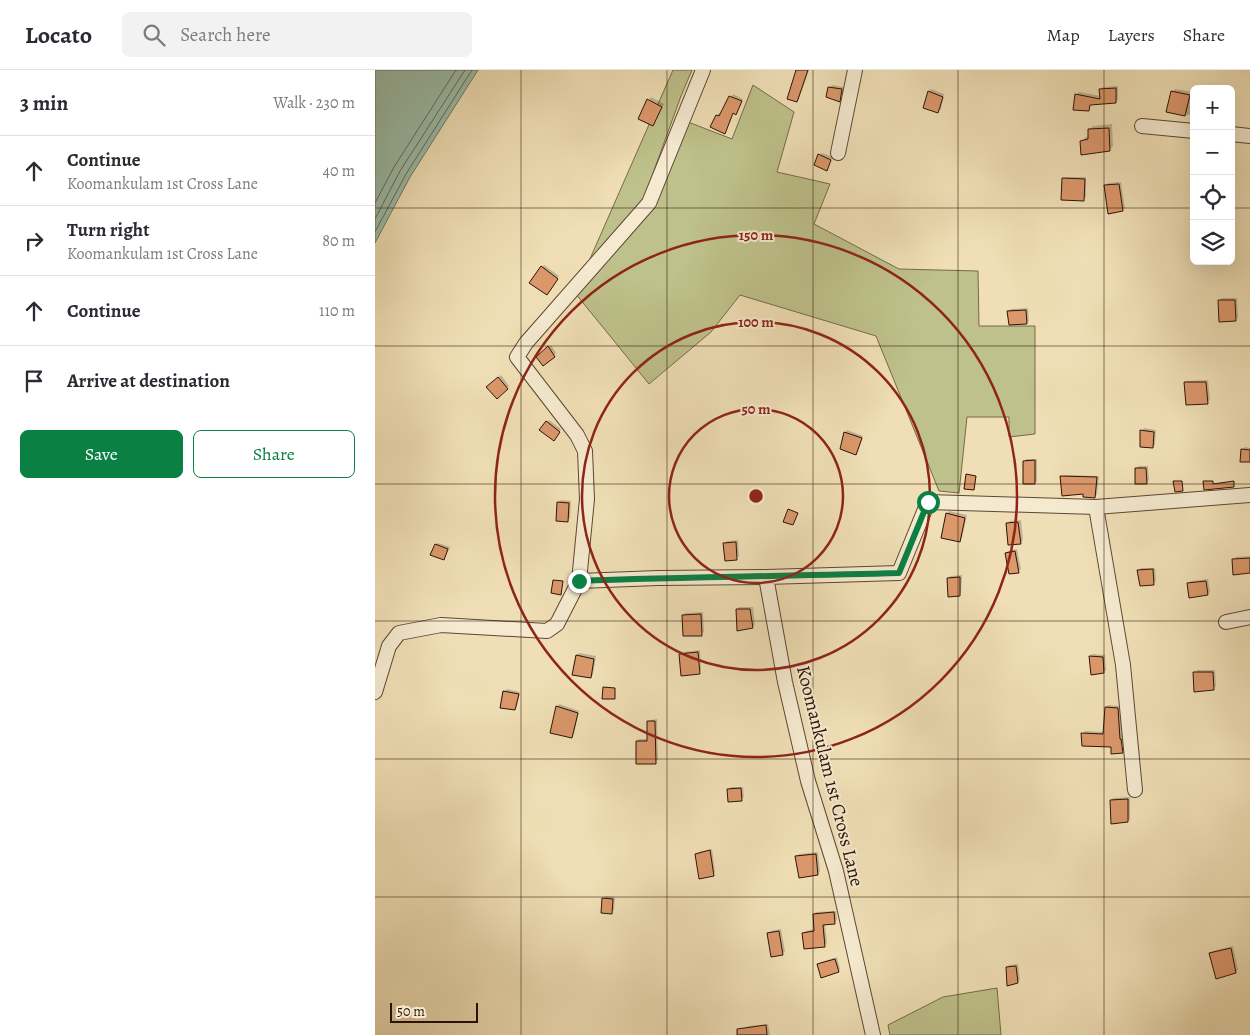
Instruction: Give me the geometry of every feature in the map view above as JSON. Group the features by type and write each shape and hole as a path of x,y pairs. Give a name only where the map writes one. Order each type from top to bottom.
{"street":[{"path":"375,692 389,646 399,633 441,625 547,631 557,624 579,581 587,499 585,451 577,434 517,357 526,343 649,203 703,70"},
{"path":"838,153 855,70"},
{"path":"1142,126 1190,131"},
{"path":"1235,134 1250,136"},
{"path":"579,581 899,573 928,502 1096,507 1250,495"},
{"path":"1096,507 1123,665 1135,790"},
{"name":"Koomankulam 1st Cross Lane","path":"766,577 785,682 808,781 836,871 873,1035"},
{"path":"1225,622 1250,617"}],"green space":[{"path":"673,70 692,70 632,231 688,122 732,139 753,85 794,112 777,172 830,184 814,224 899,269 978,271 979,326 1035,326 1035,434 1009,437 1009,417 967,417 959,493 939,491 876,336 740,295 711,332 649,384 575,293"},
{"path":"997,988 1001,1035 890,1035 888,1025 943,997"}],"water":[{"path":"375,70 478,70 410,177 375,243"}],"building":[{"path":"796,70 808,70 797,102 787,99"},
{"path":"828,87 842,89 840,102 826,97"},
{"path":"1116,88 1116,103 1090,105 1089,111 1073,110 1075,94 1100,99 1099,89"},
{"path":"928,91 943,97 938,113 923,108"},
{"path":"1171,91 1190,95 1185,116 1166,112"},
{"path":"729,96 742,101 736,115 733,113 725,134 710,127 716,115 719,116"},
{"path":"647,99 662,107 653,126 638,119"},
{"path":"1109,128 1110,151 1081,155 1080,141 1088,139 1088,129"},
{"path":"818,154 831,160 827,171 814,165"},
{"path":"1062,178 1085,179 1084,201 1061,200"},
{"path":"1119,184 1123,211 1108,214 1104,185"},
{"path":"541,266 558,279 547,295 529,283"},
{"path":"1218,300 1235,300 1236,321 1219,322"},
{"path":"1026,310 1027,324 1009,325 1007,311"},
{"path":"548,346 555,357 543,366 536,357"},
{"path":"498,377 508,389 497,399 486,387"},
{"path":"1184,382 1206,382 1208,404 1186,405"},
{"path":"546,421 560,432 554,441 539,430"},
{"path":"1140,430 1154,432 1153,448 1140,447"},
{"path":"844,432 862,438 856,455 840,449"},
{"path":"1241,449 1250,450 1250,462 1240,462"},
{"path":"1035,460 1035,484 1023,484 1023,461"},
{"path":"1135,468 1146,468 1147,484 1135,484"},
{"path":"966,474 976,476 974,490 964,489"},
{"path":"1060,476 1097,477 1095,498 1083,497 1083,494 1062,496"},
{"path":"1173,481 1182,481 1183,491 1175,492"},
{"path":"1203,481 1213,481 1213,484 1234,481 1234,487 1204,490"},
{"path":"557,502 569,503 568,522 556,521"},
{"path":"788,509 798,513 793,525 783,522"},
{"path":"946,513 965,518 960,542 941,538"},
{"path":"1018,522 1021,544 1008,545 1006,523"},
{"path":"736,542 737,560 725,561 723,543"},
{"path":"435,544 448,549 444,560 430,555"},
{"path":"1015,551 1019,573 1009,574 1005,553"},
{"path":"1250,558 1250,573 1233,575 1232,559"},
{"path":"1153,569 1154,585 1140,586 1137,570"},
{"path":"960,577 960,596 948,597 947,578"},
{"path":"553,580 563,581 561,595 551,593"},
{"path":"1206,581 1208,595 1189,598 1187,583"},
{"path":"736,609 750,609 753,628 737,631"},
{"path":"701,614 702,636 683,636 682,615"},
{"path":"698,652 700,674 681,676 679,654"},
{"path":"576,655 594,659 591,678 572,675"},
{"path":"1089,656 1103,657 1104,673 1091,675"},
{"path":"1193,672 1213,672 1214,690 1194,692"},
{"path":"603,687 615,688 615,699 602,699"},
{"path":"503,691 519,694 515,710 500,708"},
{"path":"556,706 578,713 572,738 550,733"},
{"path":"1105,707 1118,708 1123,753 1111,754 1111,747 1082,746 1081,733 1103,734"},
{"path":"647,721 655,721 656,764 636,764 636,741 647,741"},
{"path":"741,788 742,801 728,802 727,789"},
{"path":"1128,799 1128,822 1111,824 1110,800"},
{"path":"710,850 714,876 699,879 695,854"},
{"path":"816,854 818,875 799,878 795,856"},
{"path":"602,898 613,899 612,914 601,913"},
{"path":"834,912 835,924 823,925 825,947 804,949 802,933 814,931 813,914"},
{"path":"779,931 783,955 771,957 767,933"},
{"path":"1231,948 1236,973 1216,979 1209,953"},
{"path":"835,959 839,972 821,978 817,964"},
{"path":"1016,966 1018,983 1007,986 1006,967"},
{"path":"766,1025 767,1035 737,1035 737,1029"}],"route":[{"path":"579,581 899,573 928,502"}]}
